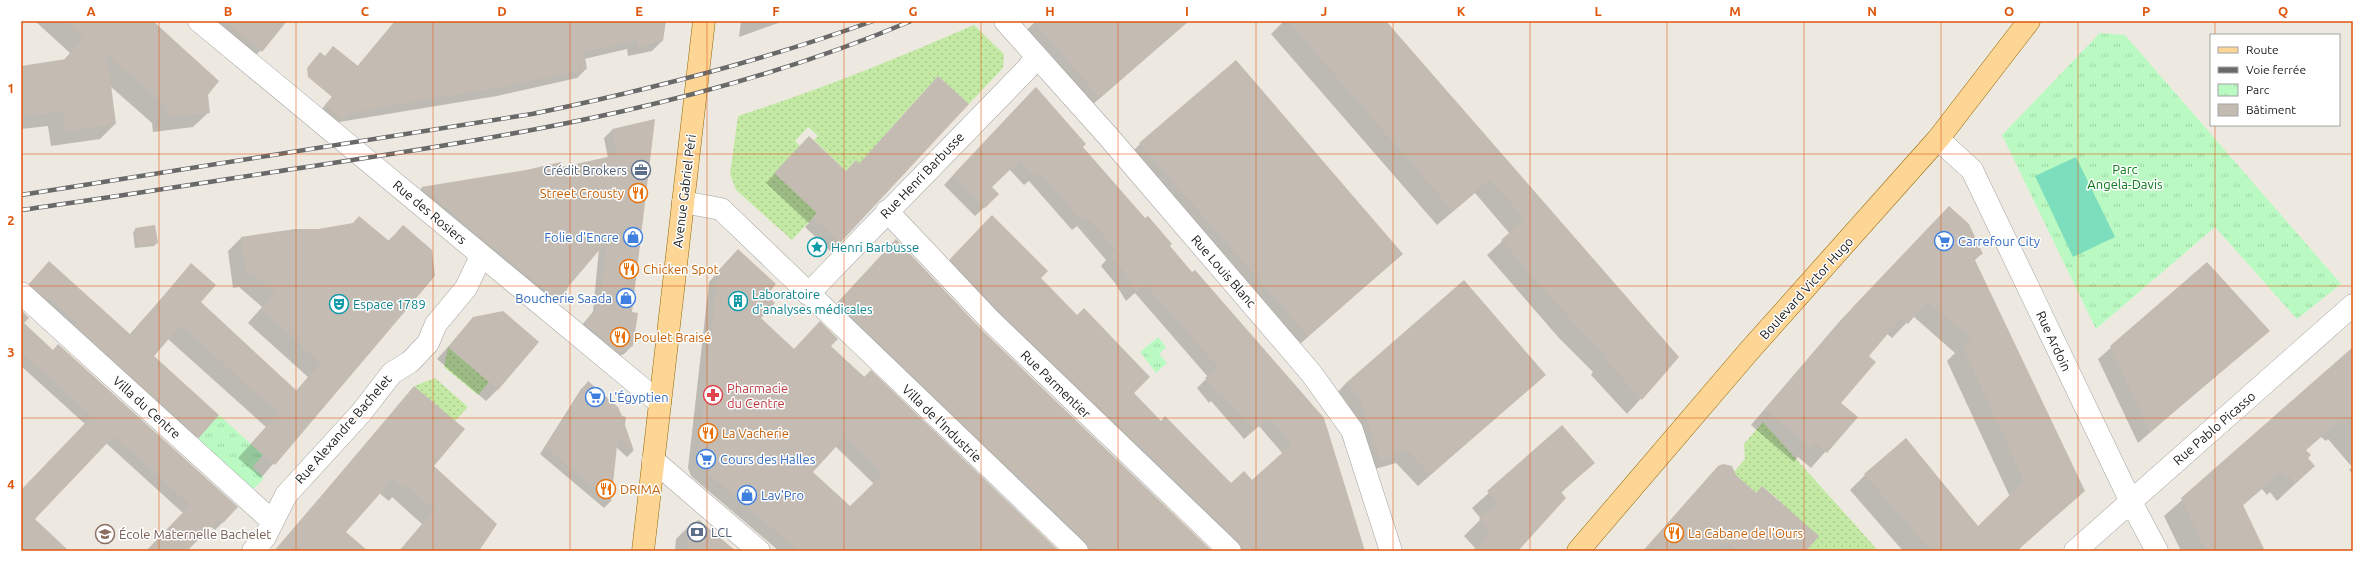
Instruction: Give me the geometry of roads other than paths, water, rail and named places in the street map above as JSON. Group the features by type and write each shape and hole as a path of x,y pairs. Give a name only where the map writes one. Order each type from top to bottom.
{"main road":[{"name":"Avenue Gabriel Péri","path":"644,551 653,460 704,21"},
{"name":"Boulevard Victor Hugo","path":"1578,551 1749,351 1938,140 2029,21"}],"street":[{"name":"Rue des Rosiers","path":"199,21 311,112 481,256 660,403"},
{"name":"Rue Louis Blanc","path":"1005,21 1107,135 1311,373 1352,430 1391,551"},
{"name":"Rue Henri Barbusse","path":"808,294 887,211 1027,69 1036,57"},
{"name":"Rue Ardoin","path":"1938,140 1972,170 2131,502 2157,551"},
{"name":"Villa de l'Industrie","path":"683,202 721,209 1078,551"},
{"name":"Rue Parmentier","path":"887,211 991,321 1230,551"},
{"name":"Rue Alexandre Bachelet","path":"253,551 266,537 272,521 286,495 361,413 392,373 410,362 428,343 436,324 466,288 481,256"},
{"name":"Villa du Centre","path":"21,293 272,521"},
{"name":"Rue Pablo Picasso","path":"2075,551 2353,305"},
{"path":"653,460 759,551"}],"railway":[{"path":"21,195 532,114 619,95 704,74 789,49 873,21"},
{"path":"21,210 472,141 620,112 694,94 766,73 839,49 911,21"}],"place":[{"name":"Crédit Brokers","path":"641,170"},
{"name":"Street Crousty","path":"638,193"},
{"name":"Folie d'Encre","path":"633,237"},
{"name":"Carrefour City","path":"1944,241"},
{"name":"Henri Barbusse","path":"817,247"},
{"name":"Chicken Spot","path":"629,269"},
{"name":"Boucherie Saada","path":"626,298"},
{"name":"Laboratoire d'analyses médicales","path":"738,301"},
{"name":"Espace 1789","path":"339,304"},
{"name":"Poulet Braisé","path":"620,337"},
{"name":"Pharmacie du Centre","path":"713,395"},
{"name":"L'Égyptien","path":"595,397"},
{"name":"La Vacherie","path":"708,433"},
{"name":"Cours des Halles","path":"706,459"},
{"name":"DRIMA","path":"606,489"},
{"name":"Lav'Pro","path":"747,495"},
{"name":"LCL","path":"697,532"},
{"name":"La Cabane de l'Ours","path":"1674,533"},
{"name":"École Maternelle Bachelet","path":"105,534"}],"park label":[{"name":"Parc Angela-Davis","path":"2125,176"}]}
